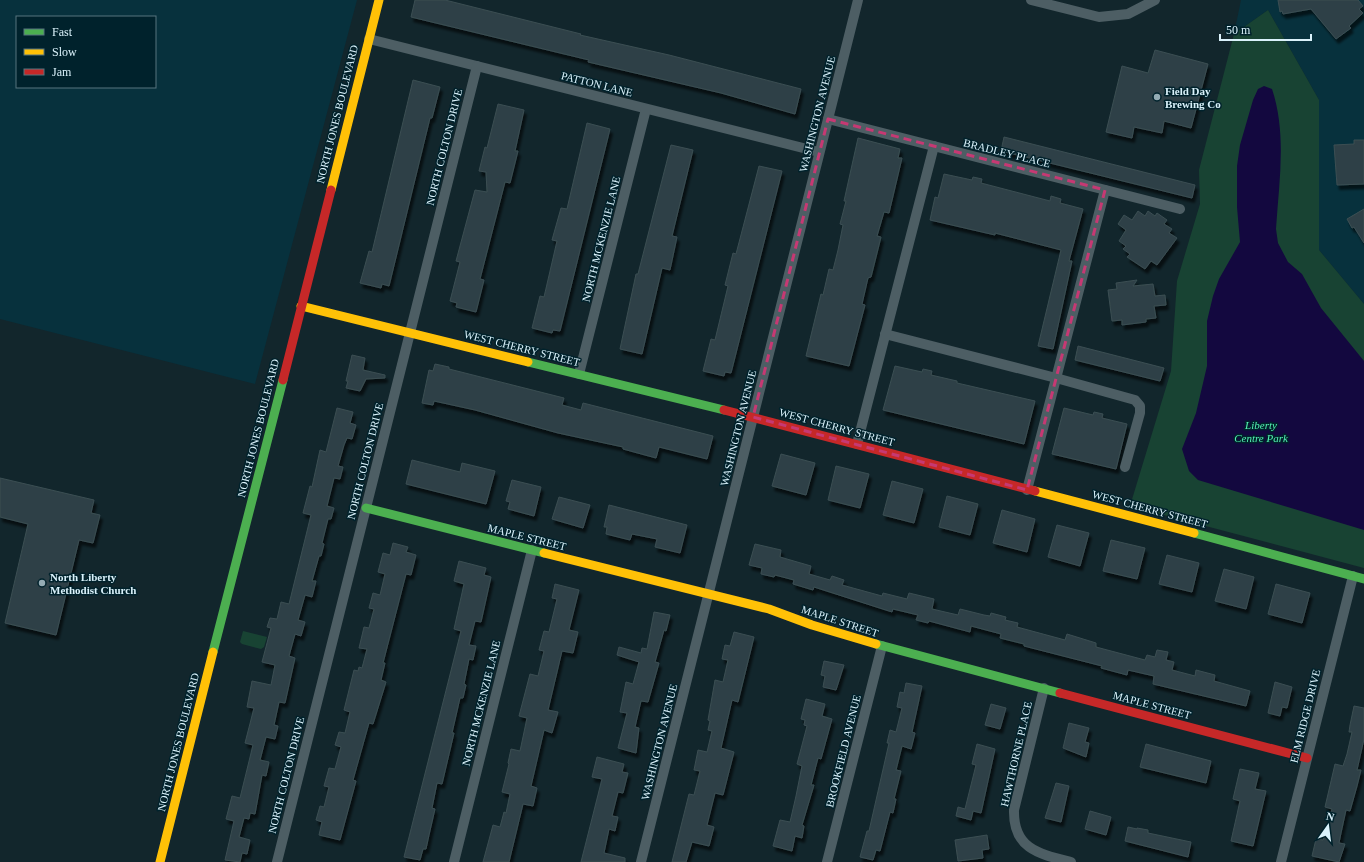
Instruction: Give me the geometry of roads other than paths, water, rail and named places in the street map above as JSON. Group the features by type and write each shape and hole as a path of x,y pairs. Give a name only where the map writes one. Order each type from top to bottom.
{"street":[{"name":"NORTH JONES BOULEVARD","path":"160,862 379,0"},
{"name":"WASHINGTON AVENUE","path":"641,862 858,0"},
{"path":"1031,0 1099,17 1128,14 1155,0"},
{"name":"PATTON LANE","path":"369,39 819,152"},
{"name":"NORTH COLTON DRIVE","path":"278,862 477,66"},
{"name":"NORTH MCKENZIE LANE","path":"579,374 646,109"},
{"name":"BRADLEY PLACE","path":"828,119 1180,210"},
{"path":"857,444 934,146"},
{"path":"1027,490 1105,190"},
{"name":"WEST CHERRY STREET","path":"301,306 753,417 1364,579"},
{"path":"885,334 1130,397 1140,406 1140,413 1125,467"},
{"name":"MAPLE STREET","path":"366,508 769,609 812,625 882,646 1307,758"},
{"name":"NORTH MCKENZIE LANE","path":"454,862 532,550"},
{"name":"ELM RIDGE DRIVE","path":"1281,862 1353,576"},
{"name":"BROOKFIELD AVENUE","path":"827,862 882,646"},
{"name":"HAWTHORNE PLACE","path":"1044,688 1014,810 1013,822 1017,834 1031,850 1071,862"}],"place":[{"name":"Field Day Brewing Co","path":"1157,97"},
{"name":"North Liberty Methodist Church","path":"42,583"}],"park label":[{"name":"Liberty Centre Park","path":"1261,431"}]}
